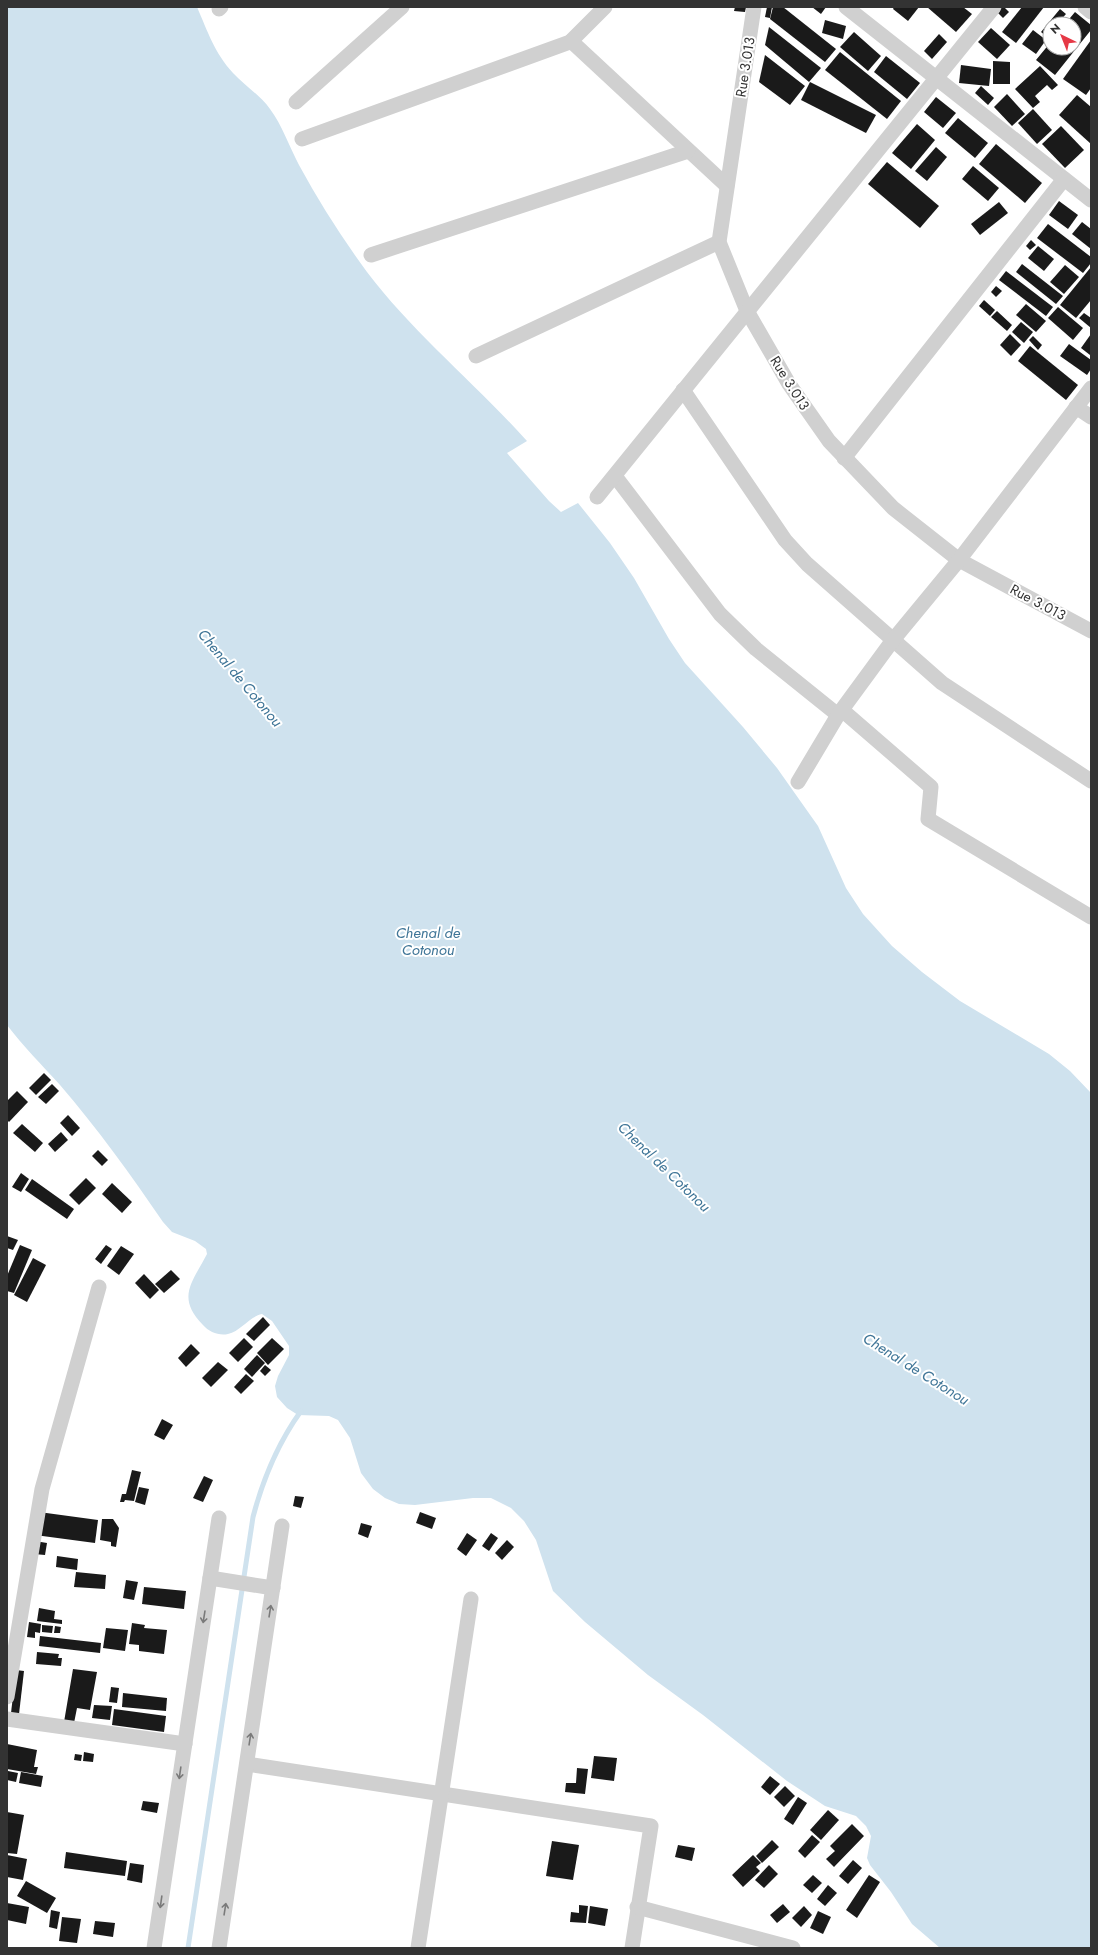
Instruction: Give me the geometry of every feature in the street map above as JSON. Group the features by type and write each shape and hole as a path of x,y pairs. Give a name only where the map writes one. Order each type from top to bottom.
{"street":[{"path":"296,102 402,7"},
{"path":"302,139 571,41 605,7"},
{"name":"Rue 3.013","path":"754,7 719,242 747,311 764,342 804,406 829,441 893,508 959,560 1091,630"},
{"path":"846,7 1091,200"},
{"path":"597,497 994,7"},
{"path":"1085,7 1091,12"},
{"path":"571,41 727,186"},
{"path":"371,255 688,151"},
{"path":"844,458 1064,179"},
{"path":"476,356 719,242"},
{"path":"798,782 840,712 892,640 959,560 1091,388"},
{"path":"683,390 792,548 892,640 942,683 1091,781"},
{"path":"1076,407 1091,417"},
{"path":"614,476 720,614 756,649 840,712 931,787 928,819 1091,917"},
{"path":"7,1697 42,1489 99,1287"},
{"path":"154,1948 219,1518"},
{"path":"219,1948 282,1526"},
{"path":"210,1578 273,1588"},
{"path":"418,1948 471,1599"},
{"path":"7,1719 185,1744"},
{"path":"247,1764 651,1826 637,1907 632,1948"},
{"path":"637,1907 793,1948"}],"water":[{"name":"Chenal de Cotonou","path":"7,7 197,7 212,42 226,65 242,82 262,99 274,115 315,193 367,272 385,295 527,441 507,453 549,501 561,512 578,503 610,543 634,578 669,639 685,663 743,727 777,768 818,826 846,888 863,914 892,946 922,972 960,1001 1049,1054 1070,1071 1091,1093 1091,1948 940,1948 912,1924 891,1892 870,1865 867,1858 871,1836 866,1826 856,1816 825,1806 787,1781 703,1715 648,1675 585,1622 553,1591 536,1540 524,1521 511,1508 491,1498 473,1498 415,1505 399,1504 385,1498 373,1489 361,1473 350,1438 338,1420 329,1416 298,1415 287,1408 277,1397 275,1386 278,1376 289,1355 289,1346 272,1321 262,1314 253,1318 233,1332 221,1334 208,1330 195,1315 188,1298 189,1290 207,1254 206,1249 195,1241 172,1232 163,1222 126,1169 87,1118 7,1025"}],"building":[{"path":"735,7 746,7 745,12 734,11"},
{"path":"767,7 772,7 770,18 765,17"},
{"path":"773,7 783,7 836,49 825,62 770,19"},
{"path":"812,7 826,7 821,14"},
{"path":"894,7 919,7 908,21 893,9"},
{"path":"927,7 963,7 972,14 956,32"},
{"path":"1001,7 1004,7 1009,12 1003,18 997,12"},
{"path":"1022,7 1044,7 1016,43 1002,32"},
{"path":"1060,9 1066,14 1064,16 1054,16"},
{"path":"1075,12 1080,16 1072,16"},
{"path":"1082,18 1091,25 1091,30 1082,41"},
{"path":"825,20 846,26 843,39 822,33"},
{"path":"769,27 821,68 809,82 765,45"},
{"path":"991,28 1010,45 997,59 978,42"},
{"path":"1033,30 1042,37 1042,46 1036,54 1022,44"},
{"path":"854,32 881,56 868,71 840,47"},
{"path":"939,34 947,42 932,59 924,51"},
{"path":"1091,40 1091,88 1086,95 1063,79 1080,56 1082,56 1082,53"},
{"path":"840,52 901,101 887,119 825,70"},
{"path":"1042,53 1042,56 1070,56 1055,75 1036,60"},
{"path":"765,55 805,86 790,105 759,82"},
{"path":"886,56 920,83 907,99 874,72"},
{"path":"993,61 1010,62 1010,84 993,84"},
{"path":"961,65 991,69 989,86 959,83"},
{"path":"1040,66 1058,85 1052,90 1047,85 1035,96 1040,102 1033,108 1015,89"},
{"path":"810,82 876,115 866,133 801,100"},
{"path":"981,86 994,98 988,105 975,93"},
{"path":"1007,94 1025,114 1012,126 994,107"},
{"path":"1077,95 1091,107 1091,144 1059,115"},
{"path":"936,97 956,113 943,128 924,112"},
{"path":"1033,109 1052,130 1037,144 1018,123"},
{"path":"958,118 988,143 975,158 945,133"},
{"path":"917,124 935,140 911,169 892,153"},
{"path":"1061,126 1084,150 1065,168 1042,144"},
{"path":"996,144 1042,183 1025,203 979,164"},
{"path":"936,147 947,157 927,181 915,171"},
{"path":"887,162 939,206 920,228 868,184"},
{"path":"973,166 999,188 988,201 962,179"},
{"path":"1059,201 1078,215 1068,229 1049,215"},
{"path":"999,202 1008,213 980,235 971,224"},
{"path":"1082,222 1091,229 1091,249 1072,234"},
{"path":"1048,224 1091,257 1091,263 1083,273 1037,238"},
{"path":"1031,240 1036,245 1030,250 1026,246"},
{"path":"1038,246 1054,259 1044,271 1028,258"},
{"path":"1022,264 1063,296 1056,304 1016,272"},
{"path":"1065,265 1079,277 1064,294 1050,282"},
{"path":"1091,267 1091,300 1076,318 1060,305"},
{"path":"1006,271 1053,307 1046,316 999,280"},
{"path":"996,286 1002,291 996,297 991,292"},
{"path":"984,300 995,310 990,316 979,306"},
{"path":"1026,304 1046,321 1036,332 1016,315"},
{"path":"1058,307 1083,328 1073,340 1048,318"},
{"path":"997,311 1012,325 1007,331 991,317"},
{"path":"1084,313 1091,318 1091,328 1079,318"},
{"path":"1021,322 1033,332 1024,343 1012,332"},
{"path":"1010,334 1021,345 1011,356 1000,345"},
{"path":"1091,334 1091,353 1090,355 1081,348"},
{"path":"1033,336 1042,345 1038,350 1029,340"},
{"path":"1069,344 1091,360 1091,369 1087,375 1060,356"},
{"path":"1030,346 1078,385 1066,400 1018,361"},
{"path":"44,1073 51,1080 36,1095 29,1088"},
{"path":"52,1084 59,1091 46,1104 38,1097"},
{"path":"17,1091 28,1102 9,1122 7,1120 7,1101"},
{"path":"68,1115 80,1128 72,1136 60,1123"},
{"path":"22,1124 43,1143 35,1152 13,1133"},
{"path":"61,1132 68,1140 55,1152 48,1144"},
{"path":"98,1150 108,1160 102,1166 92,1156"},
{"path":"21,1173 29,1179 21,1192 12,1187"},
{"path":"86,1178 96,1188 79,1205 69,1195"},
{"path":"32,1179 74,1209 67,1219 25,1190"},
{"path":"112,1183 132,1202 122,1213 102,1194"},
{"path":"7,1236 18,1240 13,1250 7,1248"},
{"path":"20,1245 32,1250 14,1293 7,1291 7,1276"},
{"path":"106,1245 112,1249 101,1264 95,1259"},
{"path":"121,1246 134,1254 119,1275 107,1266"},
{"path":"33,1258 46,1265 27,1302 14,1295"},
{"path":"171,1270 180,1279 164,1293 155,1284"},
{"path":"144,1274 159,1290 150,1299 135,1283"},
{"path":"263,1317 270,1325 254,1341 246,1334"},
{"path":"244,1338 253,1347 238,1362 229,1353"},
{"path":"272,1338 284,1349 268,1365 257,1353"},
{"path":"191,1344 200,1353 186,1367 178,1358"},
{"path":"257,1355 265,1363 252,1377 244,1369"},
{"path":"218,1362 228,1370 211,1387 202,1378"},
{"path":"265,1365 271,1370 265,1376 260,1371"},
{"path":"246,1374 254,1381 241,1394 234,1387"},
{"path":"162,1419 173,1425 164,1440 154,1435"},
{"path":"132,1470 141,1472 134,1501 125,1500 124,1502 120,1502 122,1494 126,1494"},
{"path":"204,1476 213,1480 203,1502 193,1498"},
{"path":"139,1487 149,1489 145,1505 135,1502"},
{"path":"295,1496 304,1497 301,1508 293,1506"},
{"path":"39,1512 98,1520 95,1543 35,1535"},
{"path":"420,1512 436,1518 432,1529 416,1523"},
{"path":"102,1519 113,1519 119,1528 116,1547 111,1546 111,1542 100,1540"},
{"path":"361,1523 372,1526 368,1538 358,1534"},
{"path":"467,1533 477,1540 466,1556 457,1549"},
{"path":"491,1533 498,1538 489,1551 482,1546"},
{"path":"507,1540 514,1547 502,1560 495,1553"},
{"path":"35,1541 47,1543 45,1555 34,1554"},
{"path":"57,1556 78,1559 77,1570 56,1567"},
{"path":"76,1572 106,1575 105,1589 74,1587"},
{"path":"126,1580 138,1582 134,1600 123,1598"},
{"path":"144,1587 186,1591 184,1609 142,1604"},
{"path":"39,1608 55,1611 54,1619 62,1620 62,1624 37,1621"},
{"path":"29,1622 41,1624 40,1633 35,1632 35,1638 27,1637"},
{"path":"132,1623 145,1625 144,1628 167,1630 164,1654 139,1651 139,1645 129,1644"},
{"path":"42,1625 53,1626 52,1633 42,1632"},
{"path":"55,1626 61,1627 60,1633 54,1633"},
{"path":"106,1628 128,1630 125,1651 103,1648"},
{"path":"40,1636 101,1643 100,1653 39,1646"},
{"path":"37,1652 59,1654 58,1658 62,1658 61,1666 36,1664"},
{"path":"73,1669 97,1672 90,1710 77,1708 74,1723 64,1722"},
{"path":"16,1670 24,1671 19,1714 11,1713"},
{"path":"111,1687 119,1688 117,1703 109,1702"},
{"path":"123,1693 167,1698 166,1711 122,1707"},
{"path":"94,1705 112,1706 110,1720 92,1718"},
{"path":"114,1709 166,1716 164,1732 112,1725"},
{"path":"7,1744 37,1750 34,1767 38,1767 36,1774 7,1769"},
{"path":"84,1752 94,1754 93,1762 83,1761"},
{"path":"75,1754 82,1755 81,1761 74,1760"},
{"path":"594,1756 617,1758 614,1781 591,1778"},
{"path":"577,1768 588,1769 585,1794 565,1792 566,1783 576,1783"},
{"path":"8,1771 18,1773 16,1782 7,1780"},
{"path":"21,1772 43,1776 41,1787 19,1783"},
{"path":"770,1776 780,1784 770,1795 761,1787"},
{"path":"785,1786 795,1796 784,1807 774,1797"},
{"path":"798,1797 807,1803 793,1825 784,1819"},
{"path":"143,1801 159,1803 157,1813 141,1810"},
{"path":"828,1810 839,1820 821,1840 810,1830"},
{"path":"7,1812 24,1815 17,1854 7,1853"},
{"path":"852,1824 864,1836 834,1867 826,1859 835,1851 830,1846"},
{"path":"812,1835 820,1842 805,1858 798,1851"},
{"path":"772,1840 779,1847 762,1863 756,1856"},
{"path":"552,1841 579,1845 573,1880 546,1876"},
{"path":"678,1845 695,1848 692,1861 675,1857"},
{"path":"66,1852 127,1861 125,1876 64,1868"},
{"path":"7,1855 27,1859 23,1880 7,1877"},
{"path":"753,1855 761,1863 756,1867 760,1871 743,1887 732,1875"},
{"path":"853,1860 862,1868 848,1884 839,1876"},
{"path":"130,1863 144,1865 142,1883 127,1880"},
{"path":"769,1865 778,1874 764,1888 755,1880"},
{"path":"813,1875 822,1883 812,1893 803,1885"},
{"path":"869,1875 880,1882 857,1918 846,1910"},
{"path":"26,1881 56,1898 47,1913 17,1896"},
{"path":"828,1885 837,1893 825,1906 817,1899"},
{"path":"7,1903 29,1907 26,1924 7,1920"},
{"path":"783,1904 790,1912 777,1923 770,1915"},
{"path":"579,1905 588,1906 586,1923 570,1922 571,1912 579,1913"},
{"path":"590,1906 608,1909 605,1926 588,1923"},
{"path":"804,1906 812,1915 801,1927 792,1918"},
{"path":"51,1910 60,1912 57,1929 49,1927"},
{"path":"818,1911 831,1917 823,1934 810,1928"},
{"path":"62,1917 81,1919 77,1943 59,1941"},
{"path":"95,1921 115,1923 113,1937 93,1934"}],"waterway":[{"path":"188,1948 253,1517 261,1489 272,1462 285,1436 301,1411"}]}
